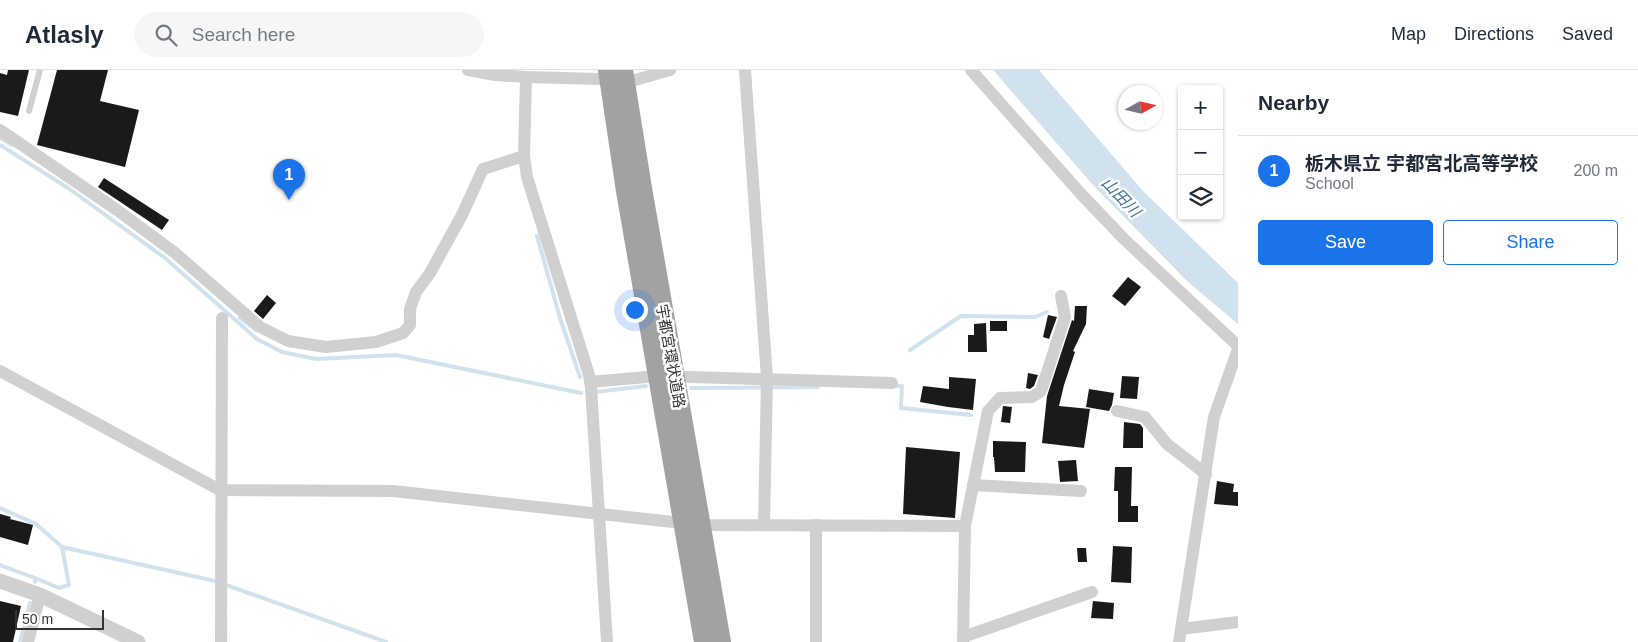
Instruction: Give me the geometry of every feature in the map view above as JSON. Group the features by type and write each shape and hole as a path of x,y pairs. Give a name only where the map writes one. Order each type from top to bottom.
{"highway":[{"name":"宇都宮環状道路","path":"616,74 692,524 721,642"},
{"name":"宇都宮環状道路","path":"692,524 704,642"}],"street":[{"path":"468,70 526,76 616,74 635,80 670,70"},
{"path":"745,70 767,378 764,525"},
{"path":"971,70 1093,207 1238,348 1214,417 1180,636 1238,622"},
{"path":"526,76 524,156 527,177 590,382 607,642"},
{"path":"0,130 117,210 174,252 260,328 288,340 326,347 376,342 403,333 410,325 410,309 416,292 430,273 462,215 483,169 524,156"},
{"path":"1061,296 1065,317 1041,392 1032,397 1000,398 988,411 965,526 963,639 1092,592"},
{"path":"221,642 222,318"},
{"path":"0,371 222,490 393,491 692,524 965,526"},
{"path":"590,382 666,376 892,383"},
{"path":"1117,411 1145,416 1167,444 1206,474"},
{"path":"973,485 1081,491"},
{"path":"816,525 816,642"},
{"path":"0,581 40,595 138,642"},
{"path":"28,642 40,595"}],"lane":[{"path":"30,111 40,70"}],"water":[{"name":"山田川","path":"993,70 1039,70 1143,191 1238,283 1238,324 1188,282 1093,185"}],"building":[{"path":"8,70 29,70 18,116 0,112 0,73 7,75"},
{"path":"57,70 108,70 100,101 139,110 125,167 37,145"},
{"path":"104,178 169,220 162,230 98,187"},
{"path":"1128,277 1141,287 1125,306 1112,296"},
{"path":"267,295 276,303 263,319 254,311"},
{"path":"1075,306 1087,306 1086,324 1073,351 1075,352 1059,406 1090,409 1084,448 1042,443 1047,396 1072,320 1074,321"},
{"path":"1048,315 1057,317 1049,339 1043,337"},
{"path":"990,321 1007,321 1007,331 990,331"},
{"path":"986,323 987,352 968,352 968,335 974,335 974,324"},
{"path":"1028,373 1038,375 1034,386 1030,389 1026,388"},
{"path":"1122,376 1139,377 1137,399 1120,398"},
{"path":"949,377 976,379 973,410 920,402 923,386 949,389"},
{"path":"1089,389 1114,393 1109,411 1086,407"},
{"path":"1003,406 1012,407 1010,423 1001,422"},
{"path":"1124,422 1140,424 1143,428 1143,448 1123,448"},
{"path":"993,441 1026,442 1025,472 995,472"},
{"path":"906,447 960,452 955,518 903,514"},
{"path":"1076,460 1078,481 1060,482 1058,461"},
{"path":"1115,467 1132,467 1131,506 1138,506 1138,522 1118,522 1118,491 1114,491"},
{"path":"1217,481 1234,484 1233,492 1238,492 1238,506 1214,504"},
{"path":"0,514 11,517 10,519 33,525 28,545 0,537"},
{"path":"1113,546 1132,547 1131,583 1111,582"},
{"path":"1077,548 1086,548 1087,562 1078,562"},
{"path":"0,601 21,606 13,642 0,642"},
{"path":"1093,601 1114,603 1113,619 1091,618"}],"waterway":[{"path":"0,138 12,145"},
{"path":"0,145 68,188 165,258 257,339 282,352 316,359 396,355 581,393"},
{"path":"537,236 560,318 580,377"},
{"path":"910,350 961,316 1035,317 1047,312"},
{"path":"240,318 256,330"},
{"path":"595,392 646,386"},
{"path":"893,386 902,386 901,408 971,415"},
{"path":"691,388 818,387"},
{"path":"0,508 36,524 62,547"},
{"path":"35,582 35,578 59,588 69,585 62,547 215,581 386,642"},
{"path":"0,565 35,578"},
{"path":"20,642 30,603"}],"place":[{"name":"栃木県立 宇都宮北高等学校","path":"289,200"}]}
